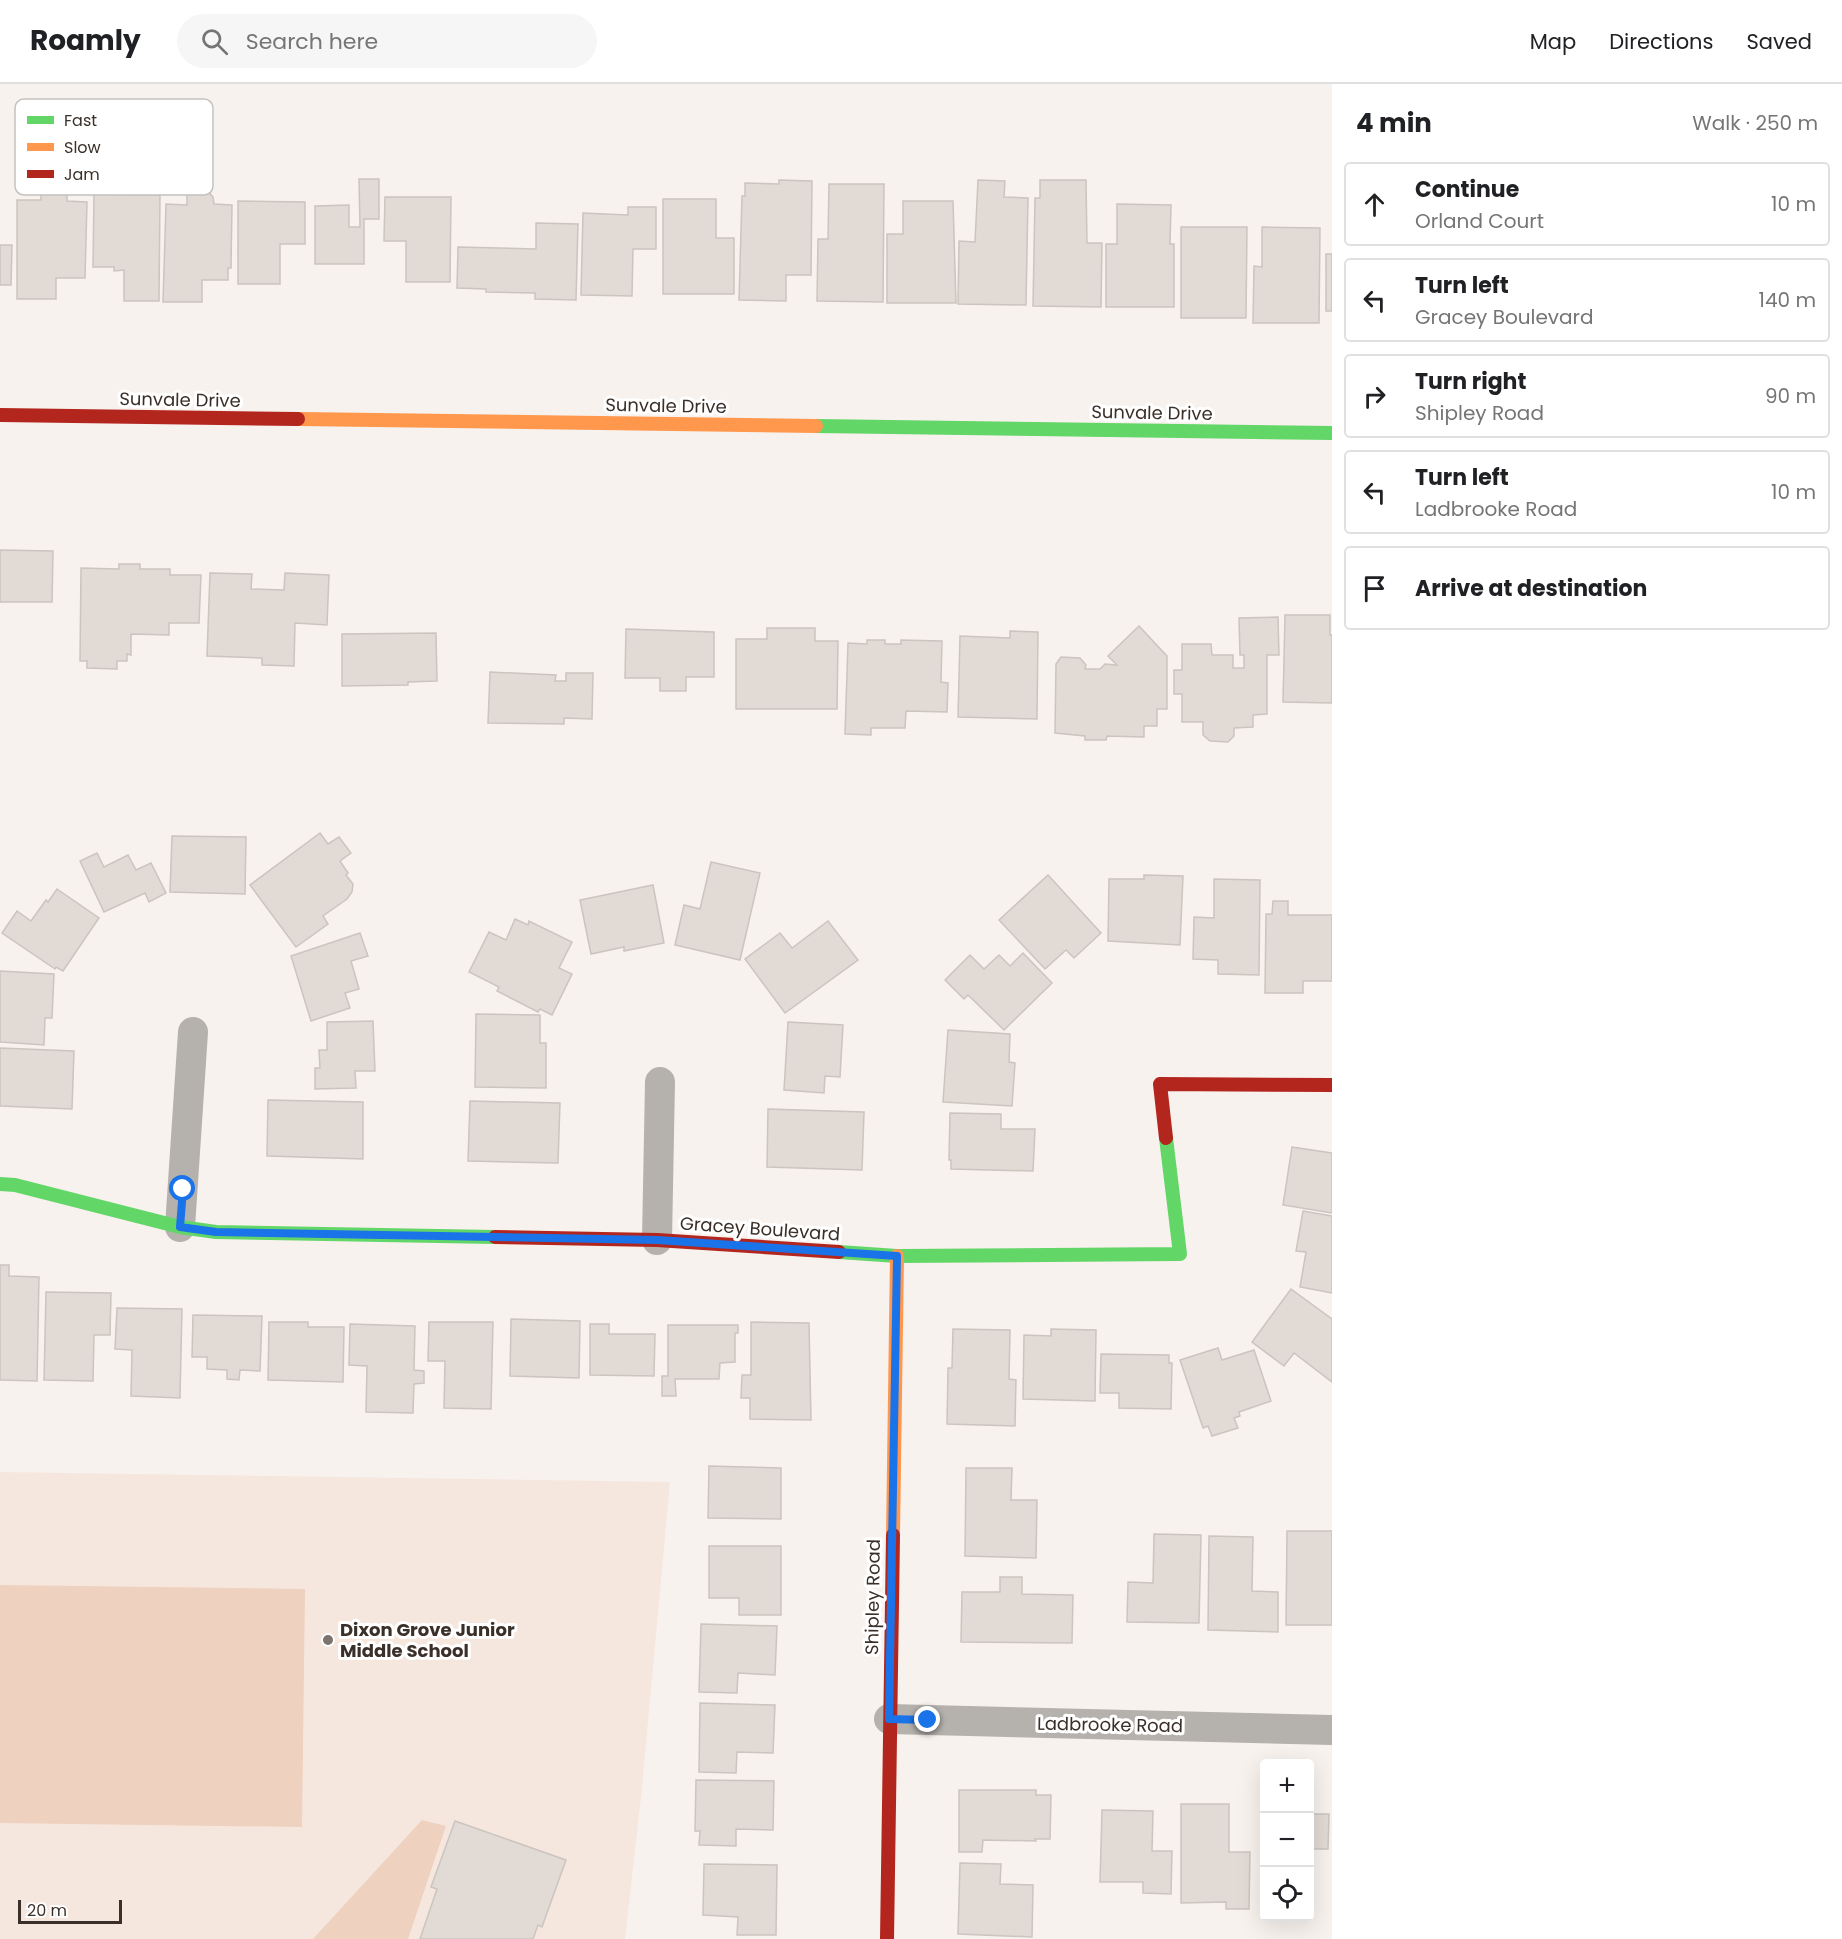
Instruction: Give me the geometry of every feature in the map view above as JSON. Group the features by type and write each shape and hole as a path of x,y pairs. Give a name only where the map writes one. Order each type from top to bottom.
{"street":[{"name":"Sunvale Drive","path":"0,415 1332,433"},
{"path":"180,1227 193,1032"},
{"path":"657,1240 660,1082"},
{"name":"Gracey Boulevard","path":"0,1184 15,1185 180,1227 216,1232 657,1240 897,1256 1180,1254 1160,1084 1332,1085"},
{"name":"Shipley Road","path":"887,1939 897,1256"},
{"name":"Ladbrooke Road","path":"889,1719 1332,1730"}],"shaded area":[{"name":"Dixon Grove Junior Middle School","path":"0,1472 670,1482 641,1798 625,1939 0,1939"},
{"path":"0,1585 305,1589 302,1827 0,1823"},
{"path":"422,1820 446,1826 408,1939 313,1939"}],"building":[{"path":"359,179 379,179 379,219 364,219 364,264 315,264 315,206 349,205 349,227 360,227"},
{"path":"779,180 812,181 811,275 786,275 786,301 739,300 742,196 745,196 745,183 779,184"},
{"path":"978,180 1005,181 1004,197 1028,198 1026,305 958,304 959,241 975,242"},
{"path":"1040,180 1086,180 1087,243 1102,243 1101,307 1033,306 1035,198 1040,198"},
{"path":"829,184 884,184 883,302 817,301 818,239 828,239"},
{"path":"41,195 67,195 67,201 87,202 85,278 56,278 56,299 17,299 17,200 41,200"},
{"path":"94,195 160,195 159,301 124,301 124,270 114,271 114,267 93,267"},
{"path":"187,195 211,195 214,204 232,205 231,268 228,268 228,280 202,280 202,302 163,302 166,204 187,205"},
{"path":"385,197 451,197 450,282 406,282 406,241 384,241"},
{"path":"663,199 716,199 716,238 734,238 734,294 663,294"},
{"path":"238,201 305,202 305,244 280,244 280,284 238,284"},
{"path":"903,201 953,201 956,303 887,303 887,234 903,234"},
{"path":"1117,204 1171,205 1170,244 1174,244 1174,307 1106,307 1106,244 1117,244"},
{"path":"628,207 656,207 656,249 633,249 632,296 581,295 583,213 628,215"},
{"path":"536,223 578,224 576,300 535,299 535,293 486,292 486,289 457,288 458,247 536,249"},
{"path":"1181,227 1247,227 1246,318 1181,318"},
{"path":"1262,227 1320,228 1319,323 1253,323 1254,266 1262,267"},
{"path":"0,245 12,245 11,285 0,285"},
{"path":"1326,254 1332,254 1332,311 1326,311"},
{"path":"0,550 53,551 52,602 0,602"},
{"path":"119,564 140,564 140,569 170,569 170,575 201,575 199,623 169,623 169,635 131,634 131,655 127,654 127,661 117,661 117,669 87,668 87,661 80,661 81,568 119,569"},
{"path":"210,573 252,574 251,589 284,590 285,573 329,575 327,625 295,623 294,666 262,665 262,658 207,656"},
{"path":"1285,615 1330,615 1332,703 1283,702"},
{"path":"1278,617 1279,655 1267,655 1267,714 1253,715 1253,727 1234,728 1234,736 1228,742 1210,741 1203,735 1203,722 1182,722 1182,694 1174,694 1174,670 1182,670 1182,644 1211,644 1212,655 1233,655 1233,668 1244,668 1244,655 1240,655 1239,618"},
{"path":"1139,626 1167,656 1167,709 1157,709 1157,726 1144,726 1144,737 1107,736 1106,740 1085,740 1085,736 1055,733 1056,664 1061,657 1080,658 1086,665 1085,669 1100,669 1105,664 1117,665 1108,656"},
{"path":"767,628 815,628 815,641 838,641 837,709 736,709 736,639 767,639"},
{"path":"626,629 714,632 714,677 686,677 686,691 660,691 660,678 625,678"},
{"path":"1010,631 1038,632 1037,719 958,717 960,636 1010,638"},
{"path":"436,633 437,681 408,682 408,685 342,686 342,634"},
{"path":"867,640 885,640 885,644 901,644 901,640 942,641 941,682 948,683 947,712 906,711 905,728 871,728 871,735 845,734 848,643 867,644"},
{"path":"490,672 556,675 555,681 566,681 566,673 593,673 592,719 564,718 564,724 488,723"},
{"path":"320,833 328,844 339,837 351,853 340,861 353,884 352,892 347,899 323,916 328,924 296,947 250,885"},
{"path":"172,836 246,837 245,894 170,892"},
{"path":"97,853 104,867 128,855 136,870 151,863 166,893 149,902 145,893 104,912 80,861"},
{"path":"711,862 760,873 740,960 675,945 684,905 700,909"},
{"path":"1048,875 1101,933 1074,958 1066,950 1045,969 999,920"},
{"path":"1144,875 1183,876 1180,945 1108,941 1109,879 1144,879"},
{"path":"1214,879 1260,880 1259,975 1218,974 1218,960 1193,959 1194,917 1214,918"},
{"path":"653,885 664,943 624,951 624,947 591,954 580,900"},
{"path":"57,889 99,918 63,971 56,967 55,969 2,933 17,911 31,921"},
{"path":"1273,901 1288,901 1288,915 1332,915 1332,981 1303,981 1303,993 1265,993 1266,914 1272,914"},
{"path":"515,919 528,925 529,921 572,942 559,968 572,974 552,1015 540,1009 538,1012 497,991 499,987 469,972 489,932 506,940"},
{"path":"828,921 858,960 785,1013 745,959 780,933 792,948"},
{"path":"360,933 368,956 351,961 359,989 345,993 350,1008 311,1021 291,956"},
{"path":"1023,953 1052,983 1004,1030 968,995 964,999 945,980 970,955 984,969 999,955 1010,966"},
{"path":"0,971 54,974 52,1018 45,1018 44,1045 0,1042"},
{"path":"476,1014 540,1015 540,1043 546,1043 546,1088 475,1087"},
{"path":"373,1021 375,1071 355,1071 356,1088 315,1089 315,1068 320,1068 319,1050 327,1050 327,1022"},
{"path":"788,1022 843,1025 840,1077 825,1076 824,1093 784,1090"},
{"path":"948,1030 1010,1034 1009,1062 1015,1063 1012,1106 943,1102"},
{"path":"0,1048 74,1051 72,1109 0,1106"},
{"path":"268,1100 363,1102 363,1159 267,1156"},
{"path":"470,1101 560,1103 558,1163 468,1161"},
{"path":"768,1109 864,1112 862,1170 767,1167"},
{"path":"950,1113 1001,1114 1001,1129 1035,1129 1033,1171 951,1169 951,1160 949,1160"},
{"path":"1292,1147 1332,1153 1332,1213 1283,1205"},
{"path":"1303,1211 1332,1216 1332,1293 1300,1287 1306,1252 1296,1251"},
{"path":"0,1265 9,1265 9,1276 39,1277 37,1381 0,1380"},
{"path":"1291,1289 1332,1319 1332,1382 1294,1353 1284,1366 1252,1342"},
{"path":"46,1292 111,1293 110,1335 94,1335 93,1381 44,1380"},
{"path":"117,1308 182,1309 180,1398 131,1396 132,1350 115,1349"},
{"path":"193,1315 262,1316 260,1371 240,1370 239,1380 227,1379 227,1370 207,1369 207,1357 192,1357"},
{"path":"511,1319 580,1321 579,1378 510,1376"},
{"path":"269,1322 308,1322 308,1327 344,1327 343,1382 268,1380"},
{"path":"429,1322 493,1322 491,1409 444,1408 445,1361 428,1361"},
{"path":"751,1322 809,1323 811,1420 750,1419 750,1398 741,1398 742,1375 751,1375"},
{"path":"350,1324 415,1326 414,1370 424,1371 424,1383 414,1384 413,1413 366,1412 367,1366 349,1365"},
{"path":"590,1324 609,1324 609,1334 655,1334 654,1376 590,1375"},
{"path":"668,1325 738,1325 738,1333 735,1333 735,1362 720,1363 719,1379 675,1379 676,1396 662,1396 662,1376 668,1376"},
{"path":"953,1329 1010,1330 1009,1379 1016,1380 1015,1426 947,1424 948,1368 952,1368"},
{"path":"1051,1329 1096,1330 1095,1401 1023,1399 1024,1335 1051,1336"},
{"path":"1218,1348 1222,1360 1254,1350 1271,1401 1239,1412 1240,1416 1234,1418 1238,1428 1212,1436 1208,1426 1203,1428 1180,1360"},
{"path":"1101,1354 1169,1355 1169,1363 1172,1363 1171,1409 1119,1408 1119,1393 1100,1393"},
{"path":"709,1466 781,1468 781,1519 708,1518"},
{"path":"966,1468 1012,1468 1011,1500 1037,1500 1036,1558 965,1556"},
{"path":"1287,1531 1332,1531 1332,1625 1286,1625"},
{"path":"1154,1534 1201,1535 1199,1623 1127,1622 1128,1582 1153,1583"},
{"path":"1209,1536 1253,1537 1252,1591 1278,1592 1278,1632 1208,1630"},
{"path":"709,1546 781,1546 781,1615 739,1615 739,1598 709,1598"},
{"path":"1000,1577 1022,1577 1022,1594 1073,1595 1072,1643 961,1642 962,1592 1000,1592"},
{"path":"701,1624 777,1626 775,1675 738,1673 737,1693 699,1692"},
{"path":"700,1703 775,1705 773,1753 737,1752 736,1773 699,1772"},
{"path":"696,1780 774,1781 773,1830 736,1829 736,1846 699,1845 700,1831 695,1831"},
{"path":"959,1790 1036,1790 1036,1795 1051,1795 1050,1839 983,1840 982,1852 959,1852"},
{"path":"1181,1804 1229,1804 1229,1852 1250,1852 1249,1909 1226,1909 1226,1902 1181,1903"},
{"path":"1102,1810 1153,1811 1152,1851 1172,1851 1171,1894 1143,1893 1143,1882 1100,1882"},
{"path":"1314,1814 1329,1814 1328,1849 1314,1849"},
{"path":"455,1821 566,1860 542,1927 538,1925 533,1939 420,1939 437,1889 431,1887"},
{"path":"960,1863 1001,1864 1000,1884 1033,1885 1032,1937 958,1934"},
{"path":"704,1864 777,1865 776,1935 737,1935 738,1917 703,1915"}],"traffic: fast":[{"path":"816,426 1332,433"},
{"path":"839,1252 897,1256 1180,1254 1166,1138"},
{"path":"0,1184 15,1185 180,1227 216,1232 495,1237"}],"traffic: slow":[{"path":"298,419 816,426"},
{"path":"893,1535 897,1256"}],"traffic: jam":[{"path":"0,415 298,419"},
{"path":"1166,1138 1160,1084 1332,1085"},
{"path":"495,1237 657,1240 839,1252"},
{"path":"887,1939 893,1535"}],"place":[{"name":"Dixon Grove Junior Middle School","path":"328,1640"}],"route":[{"path":"183,1189 180,1227 216,1232 657,1240 897,1256 889,1719 928,1720"}]}
